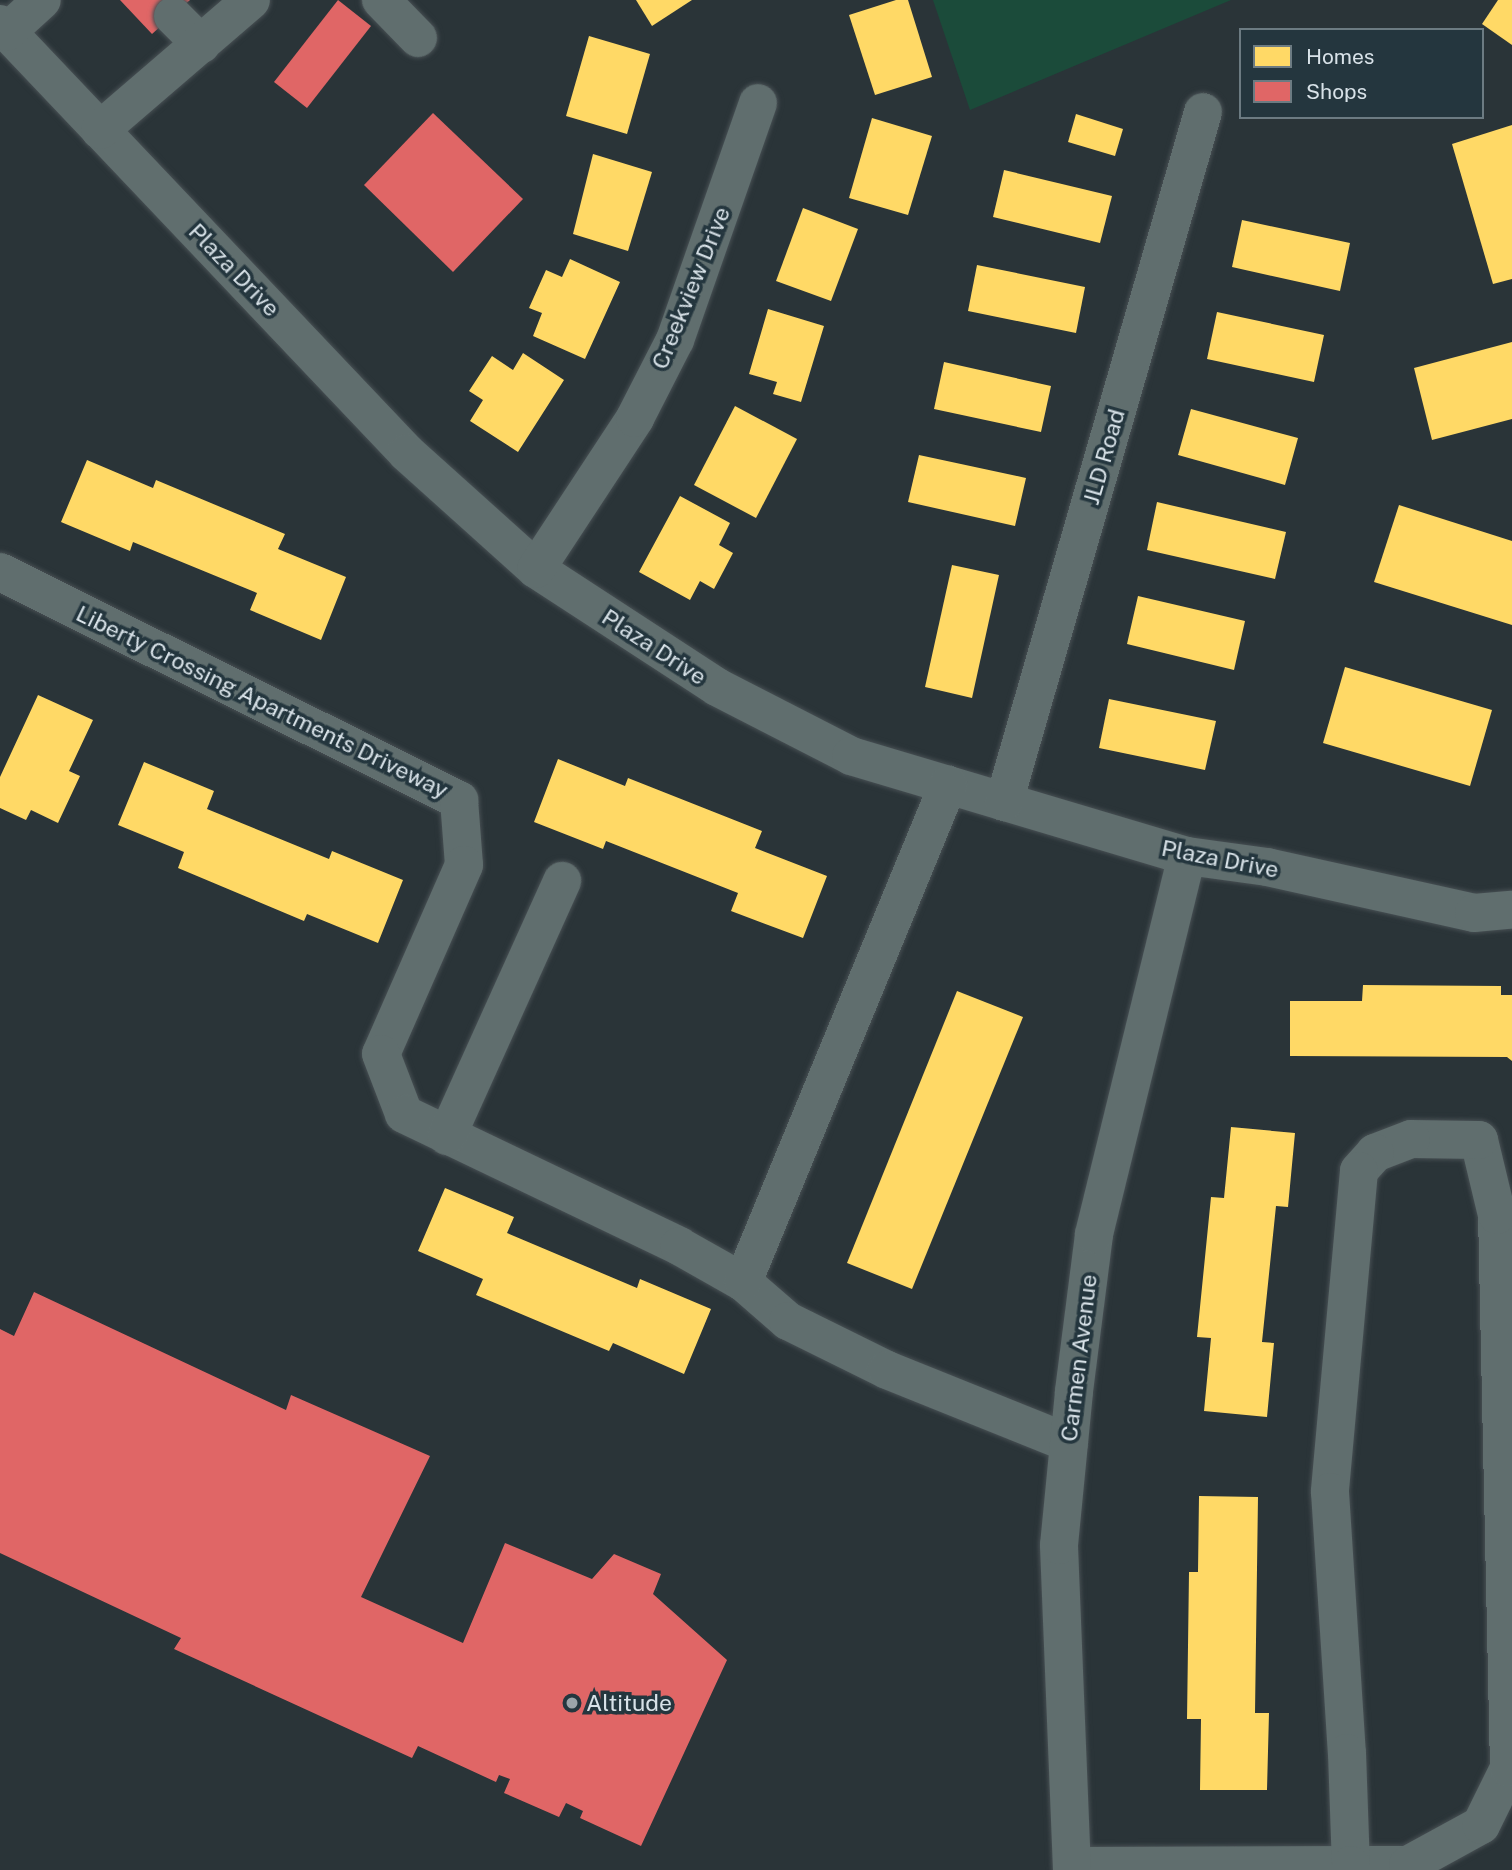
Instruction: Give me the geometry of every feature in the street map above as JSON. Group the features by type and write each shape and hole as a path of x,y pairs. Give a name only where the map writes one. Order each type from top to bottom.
{"street":[{"path":"4,28 43,0"},
{"path":"100,130 251,0"},
{"path":"381,0 418,38"},
{"path":"173,16 201,44"},
{"name":"Plaza Drive","path":"4,28 407,453 536,569 717,687 852,756 1186,856 1267,867 1474,913 1512,910"},
{"name":"Creekview Drive","path":"536,569 635,418 675,340 758,103"},
{"name":"JLD Road","path":"1004,802 1203,112"},
{"name":"Liberty Crossing Apartments Driveway","path":"0,572 459,800 464,865 381,1054 404,1114 679,1246 743,1282 788,1321 874,1364 1069,1443"},
{"path":"743,1282 948,785"},
{"name":"Carmen Avenue","path":"1072,1868 1059,1545 1069,1443 1094,1234 1186,856"},
{"path":"447,1136 562,881"},
{"path":"1072,1868 1351,1868 1408,1865 1481,1825 1509,1768 1497,1215 1479,1140 1411,1139 1375,1153 1359,1171 1330,1492 1351,1868"}],"green space":[{"path":"933,0 1231,0 970,110"}],"building: Homes":[{"path":"636,0 692,0 652,26"},
{"path":"896,0 908,0 932,77 875,95 849,15"},
{"path":"1498,0 1512,0 1512,45 1482,24"},
{"path":"589,36 650,54 627,134 566,116"},
{"path":"1076,114 1123,129 1115,156 1068,142"},
{"path":"872,118 932,136 908,215 849,198"},
{"path":"1512,125 1512,279 1493,284 1452,144"},
{"path":"593,154 652,172 628,251 573,234"},
{"path":"1004,170 1112,196 1100,243 993,217"},
{"path":"803,208 858,229 831,301 776,281"},
{"path":"1242,220 1350,243 1340,291 1232,267"},
{"path":"570,259 620,282 585,359 533,336 542,313 529,308 546,270 562,277"},
{"path":"977,265 1085,287 1076,333 968,311"},
{"path":"768,309 824,326 801,402 773,394 777,382 749,374"},
{"path":"1217,312 1324,335 1314,382 1207,359"},
{"path":"1512,342 1512,419 1432,440 1414,368"},
{"path":"523,353 564,380 518,452 470,421 483,400 469,391 492,356 513,370"},
{"path":"944,362 1051,386 1041,432 934,409"},
{"path":"735,406 797,439 756,518 694,485"},
{"path":"1191,409 1298,438 1285,485 1178,455"},
{"path":"919,455 1026,478 1015,526 908,502"},
{"path":"87,460 153,488 156,480 285,534 278,549 346,577 321,640 250,610 257,593 133,542 130,551 61,522"},
{"path":"680,496 730,523 719,545 733,553 714,589 700,581 690,600 639,572"},
{"path":"1157,502 1286,532 1275,579 1147,550"},
{"path":"1399,505 1512,541 1512,625 1374,582"},
{"path":"952,565 999,575 972,698 925,687"},
{"path":"1138,596 1245,621 1234,670 1127,644"},
{"path":"1345,667 1492,710 1470,786 1323,743"},
{"path":"38,695 93,720 69,771 80,776 58,823 31,810 26,820 0,808 0,777"},
{"path":"1109,699 1216,721 1205,770 1099,748"},
{"path":"558,759 625,786 628,778 762,831 755,848 827,876 803,938 731,911 738,893 606,841 603,849 534,822"},
{"path":"144,762 214,791 207,809 329,859 332,851 403,880 378,943 307,914 304,921 178,868 184,852 118,825"},
{"path":"1363,985 1501,986 1501,995 1512,995 1512,1061 1507,1057 1290,1056 1290,1001 1362,1001"},
{"path":"957,991 1023,1017 912,1289 847,1263"},
{"path":"1231,1127 1295,1133 1288,1207 1276,1206 1262,1342 1274,1343 1267,1417 1204,1411 1211,1338 1197,1337 1211,1197 1224,1198"},
{"path":"445,1188 514,1217 507,1233 637,1288 640,1279 711,1309 684,1374 613,1343 609,1351 476,1295 483,1279 418,1251"},
{"path":"1199,1496 1258,1497 1255,1713 1269,1713 1267,1790 1200,1790 1201,1719 1187,1719 1189,1572 1198,1572"}],"building: Shops":[{"path":"120,0 190,0 152,34"},
{"path":"338,0 371,26 307,108 274,82"},
{"path":"433,113 523,199 453,272 364,185"},
{"path":"34,1292 286,1410 291,1395 430,1456 361,1597 463,1643 505,1543 592,1579 614,1554 661,1574 653,1594 727,1660 641,1846 580,1818 583,1811 566,1803 559,1817 504,1793 510,1779 499,1775 496,1782 418,1746 412,1758 174,1649 181,1638 0,1553 0,1329 14,1336"}],"place":[{"name":"Altitude","path":"572,1703"}]}
